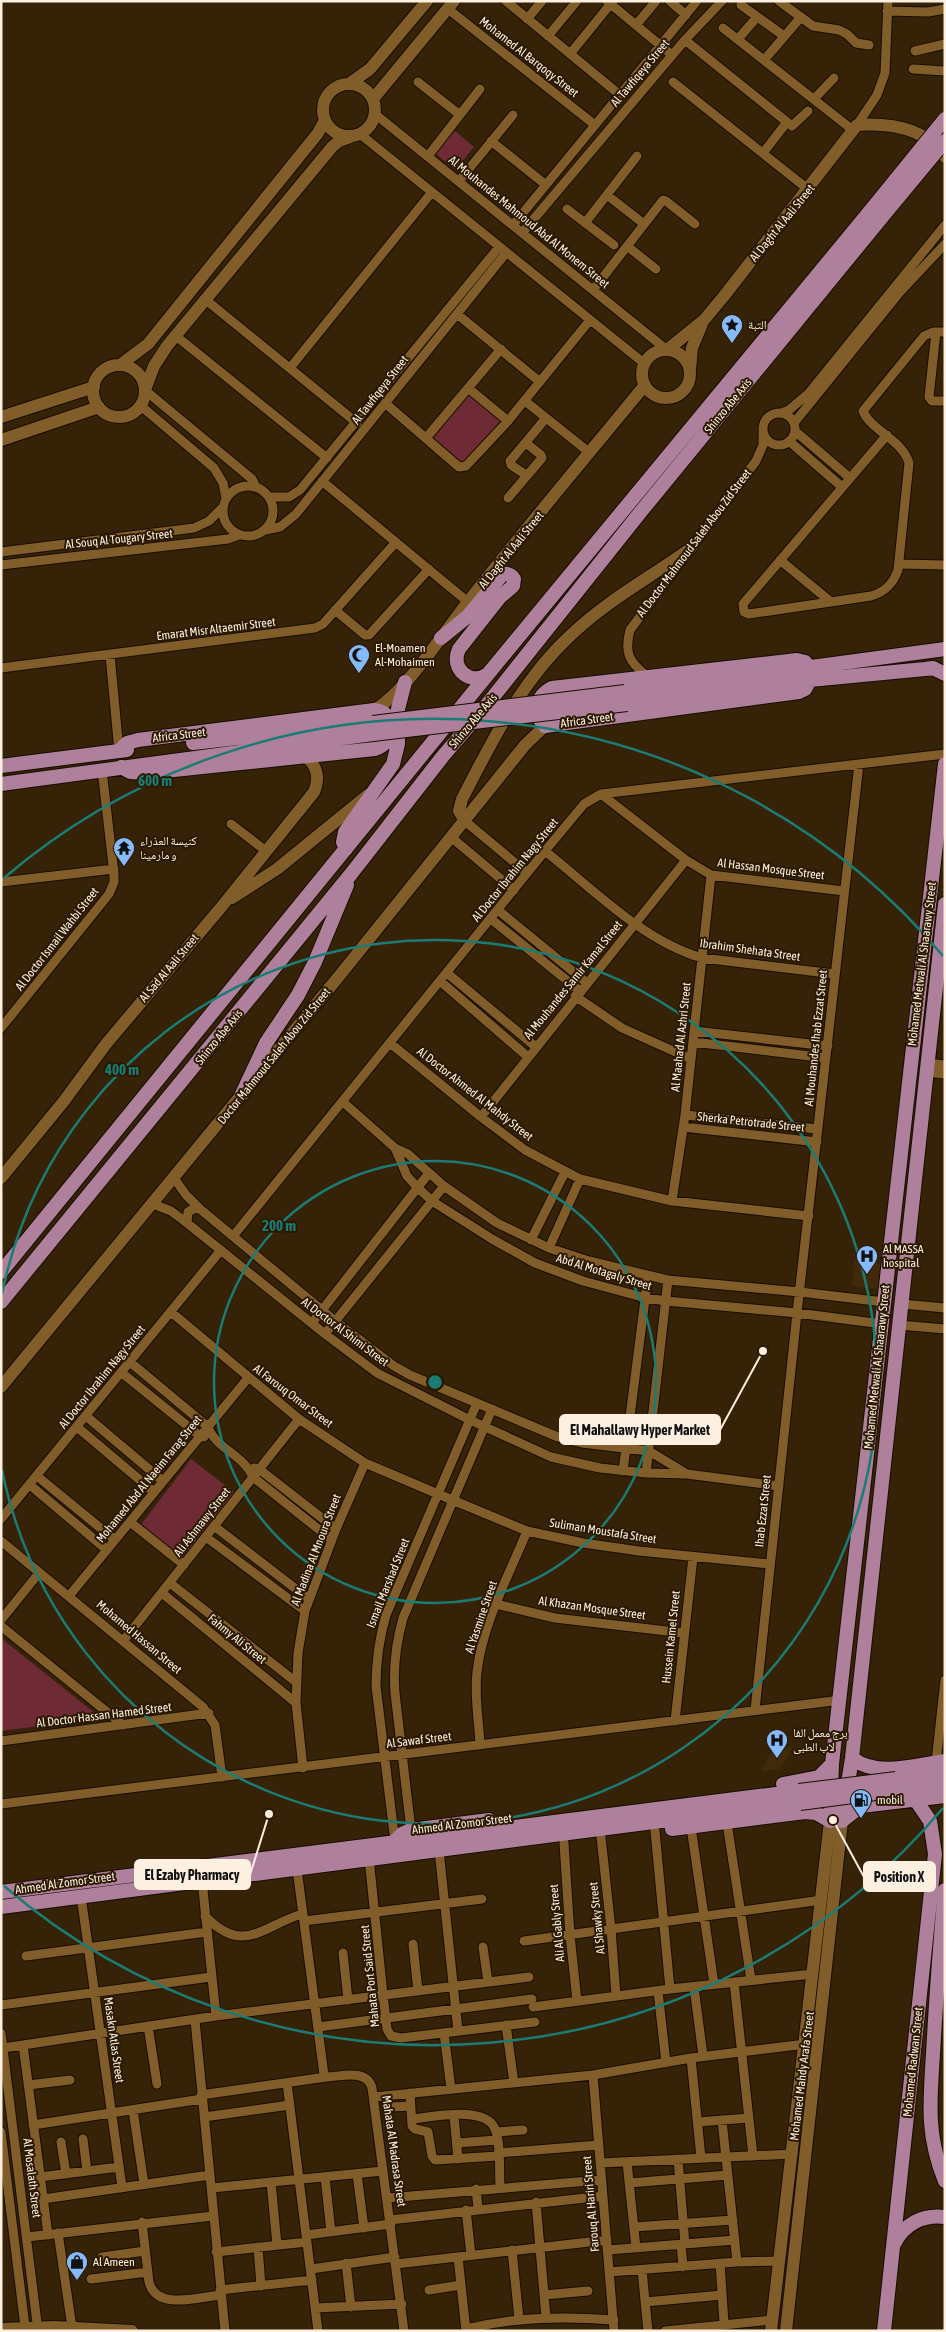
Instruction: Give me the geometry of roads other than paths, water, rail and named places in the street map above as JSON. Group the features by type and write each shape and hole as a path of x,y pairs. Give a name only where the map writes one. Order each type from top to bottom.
{"main road":[{"name":"Shinzo Abe Axis","path":"1,1302 351,874 443,756 481,712 650,502 877,214 945,120"},
{"name":"Shinzo Abe Axis","path":"1,1272 488,674 877,214 944,151"},
{"path":"441,638 468,616 501,576 505,574 510,575 514,579 513,586 500,597 457,653 457,665 464,674 476,678 488,674"},
{"name":"Africa Street","path":"810,674 945,649"},
{"name":"Africa Street","path":"797,660 805,662 810,674 805,689 798,692 545,726 539,718 537,708 541,696 548,690 647,676 797,660"},
{"name":"Africa Street","path":"810,674 925,668 933,668 945,674"},
{"path":"119,750 810,674"},
{"path":"1,784 810,674"},
{"path":"346,849 343,842 346,832 396,757 398,709 405,682"},
{"path":"121,767 130,772 145,773 375,749 383,745 390,735 391,722 387,714 374,710"},
{"name":"Africa Street","path":"1,766 119,750 127,743 138,740 374,710"},
{"name":"Mohamed Metwali Al Shaarawy Street","path":"836,1821 832,1764 841,1700 893,1214 945,764"},
{"path":"242,1094 262,1050 298,995 351,874"},
{"name":"Mohamed Metwali Al Shaarawy Street","path":"836,1821 852,1758 945,904"},
{"path":"893,1214 902,1217 912,1214"},
{"path":"891,1234 899,1230 909,1236"},
{"path":"845,1660 852,1667 860,1666 863,1661"},
{"path":"842,1684 847,1679 853,1678 860,1685"},
{"path":"852,1758 864,1766 877,1769 942,1766"},
{"name":"Ahmed Al Zomor Street","path":"1,1892 395,1842 402,1834 412,1830 805,1781 823,1775 832,1764"},
{"path":"395,1842 942,1766"},
{"path":"877,1769 874,1787 882,1803"},
{"path":"805,1781 812,1791 812,1798 805,1812"},
{"path":"441,1850 945,1785"},
{"path":"836,1821 861,1806 945,1796"},
{"name":"Mohamed Radwan Street","path":"884,2331 939,1827 915,1799"},
{"name":"Ahmed Al Zomor Street","path":"1,1907 369,1858 441,1850 456,1856 805,1812 816,1813 836,1821"},
{"name":"Mohamed Radwan Street","path":"945,1890 935,2005 930,2121 934,2148 945,2181"},
{"path":"893,2247 906,2228 915,2221 926,2217 945,2216"}],"street":[{"path":"427,1 370,69 349,84 335,88 325,99 323,106 325,120 335,132 355,135 432,192 644,364"},
{"path":"506,1 620,95"},
{"path":"527,18 542,1"},
{"path":"548,36 577,1"},
{"path":"636,25 656,1"},
{"path":"670,1 686,15"},
{"name":"Al Tawfiqeya Street","path":"513,225 697,1"},
{"name":"Al Tawfiqeya Street","path":"522,233 684,40 722,1"},
{"path":"779,1 816,28 839,30 847,34 856,43 869,46"},
{"path":"570,54 611,2 672,55"},
{"path":"373,99 451,5"},
{"name":"Mohamed Al Barqoqy Street","path":"451,5 595,125"},
{"path":"741,5 784,36"},
{"path":"856,128 877,95 885,73 888,6 928,12 945,9"},
{"path":"738,40 757,17"},
{"path":"764,60 801,17"},
{"path":"723,28 814,100 856,128 891,126 917,134 944,151"},
{"path":"684,40 787,122 794,126 808,111"},
{"path":"915,51 945,44"},
{"path":"914,69 945,71"},
{"path":"814,100 834,78"},
{"path":"418,82 460,115"},
{"path":"673,82 809,190"},
{"path":"325,120 314,138 148,344 120,365 103,371 94,387 93,394 99,407 110,416 130,415 141,406 158,359 176,336 332,147 339,141 371,126 376,114 373,99 366,90 349,84"},
{"path":"428,156 480,89"},
{"path":"917,134 933,126 945,110"},
{"name":"Al Mouhandes Mahmoud Abd Al Monem Street","path":"376,114 666,350"},
{"path":"459,182 513,115"},
{"path":"763,154 787,122"},
{"name":"Al Daght Al Aali Street","path":"666,350 704,320 809,190 856,128"},
{"path":"492,142 546,185"},
{"path":"585,223 637,156"},
{"path":"290,368 432,192"},
{"path":"607,195 644,224"},
{"path":"593,290 665,200 695,224"},
{"path":"567,209 614,245"},
{"path":"790,441 794,427 900,292 945,225"},
{"path":"782,413 796,405 808,394 926,255 945,244"},
{"path":"627,246 656,269"},
{"name":"Al Tawfiqeya Street","path":"265,530 280,527 292,519 457,314 499,247"},
{"name":"Al Tawfiqeya Street","path":"269,497 283,498 295,494 328,458 478,280 506,253"},
{"path":"206,300 356,423"},
{"path":"457,314 540,382"},
{"path":"385,403 459,466 469,465 525,401 590,320"},
{"name":"Al Daght Al Aali Street","path":"690,370 692,348 704,320"},
{"path":"887,435 743,604 744,612 749,614 871,596 883,591 896,577 909,463 904,451 887,435 865,416 864,408 924,336 940,332 929,397 932,401 945,401"},
{"path":"176,336 328,458"},
{"path":"426,438 501,349"},
{"path":"666,350 676,352 684,357 690,370 687,385 676,396 661,397 645,385 643,377 644,364 652,355 666,350"},
{"path":"120,365 137,371 146,389 252,479 256,487 269,497 272,504 273,518 265,530 257,535 240,535 226,524 223,507 226,498 223,483 214,468 141,406"},
{"name":"Al Daght Al Aali Street","path":"374,710 386,703 405,682 645,385"},
{"path":"1,417 94,387"},
{"path":"468,388 508,421"},
{"path":"525,401 590,453"},
{"path":"1,440 99,407"},
{"path":"790,441 780,445 772,444 763,434 762,426 765,419 775,413 782,413 790,417 794,427 850,478"},
{"path":"526,475 510,463 546,418"},
{"name":"Al Doctor Mahmoud Saleh Abou Zid Street","path":"647,676 632,664 629,658 630,630 756,461 762,445 763,434"},
{"path":"790,441 842,487"},
{"path":"508,498 542,456 526,443"},
{"name":"Al Doctor Mahmoud Saleh Abou Zid Street","path":"756,461 780,445"},
{"path":"322,481 468,602"},
{"path":"226,498 240,487 256,487"},
{"name":"Al Souq Al Tougary Street","path":"1,552 194,528 209,521 223,507"},
{"name":"Al Souq Al Tougary Street","path":"1,565 228,540 240,535"},
{"name":"Emarat Misr Altaemir Street","path":"1,668 306,630 322,624 396,542"},
{"path":"527,874 465,821 459,810 465,794 504,722 531,679 546,660 570,635 597,613 691,548"},
{"path":"780,560 831,602"},
{"path":"898,564 945,565"},
{"path":"335,610 365,635 369,635 429,569"},
{"path":"110,654 119,750"},
{"name":"Doctor Mahmoud Saleh Abou Zid Street","path":"1,1387 452,838 525,744 545,726"},
{"name":"Al Doctor Ibrahim Nagy Street","path":"234,1235 584,804 601,794 945,754"},
{"name":"Al Sad Al Aali Street","path":"1,1178 64,1101 106,1044 226,901 316,786 316,770 305,756"},
{"name":"Al Mouhandes Ihab Ezzat Street","path":"797,1313 860,764"},
{"name":"Al Doctor Ismail Wahbi Street","path":"1,1028 109,894 114,882 102,770"},
{"path":"226,901 276,869 376,789"},
{"name":"Al Hassan Mosque Street","path":"601,794 686,860 711,875 844,891"},
{"path":"231,824 266,851"},
{"path":"452,838 514,890"},
{"name":"Ibrahim Shehata Street","path":"545,851 635,924 666,945 702,958 835,974"},
{"name":"Al Mouhandes Samir Kamal Street","path":"481,1118 686,860"},
{"path":"1,882 114,869"},
{"name":"Al Maahad Al Azhri Street","path":"672,1202 685,1115 711,875"},
{"path":"498,910 587,983"},
{"path":"491,919 578,994 629,1032 691,1060"},
{"path":"447,973 536,1047"},
{"path":"440,981 528,1057"},
{"path":"694,1031 828,1046"},
{"path":"693,1042 826,1058"},
{"name":"Al Doctor Ahmed Al Mahdy Street","path":"390,1043 481,1118 526,1150 580,1179 672,1202 809,1216"},
{"path":"927,1068 945,1065"},
{"path":"927,1068 945,1074"},
{"name":"Abd Al Motagaly Street","path":"343,1102 395,1148 408,1154 444,1186 497,1223 549,1248 589,1262 668,1280 884,1302"},
{"name":"Sherka Petrotrade Street","path":"685,1115 818,1129"},
{"name":"Sherka Petrotrade Street","path":"683,1127 817,1142"},
{"name":"Abd Al Motagaly Street","path":"395,1148 407,1176 432,1201 492,1239 535,1263 584,1281 666,1302 797,1313 882,1324"},
{"path":"531,1240 565,1172"},
{"path":"312,1323 429,1173"},
{"name":"Al Doctor Al Shimi Street","path":"174,1178 186,1195 200,1208 335,1321 402,1371 558,1436 582,1443 649,1451 687,1474"},
{"path":"549,1248 580,1179"},
{"path":"325,1334 444,1186"},
{"name":"Al Doctor Al Shimi Street","path":"153,1204 171,1211 188,1223 325,1334 386,1378 470,1420 551,1457 576,1464 623,1471 687,1474 779,1486"},
{"path":"188,1223 188,1212 192,1209 200,1208"},
{"name":"Al Doctor Ibrahim Nagy Street","path":"1,1519 221,1250"},
{"path":"623,1471 648,1276"},
{"path":"646,1473 668,1280"},
{"path":"902,1304 945,1308"},
{"name":"Al Farouq Omar Street","path":"171,1312 299,1419 365,1463 438,1494"},
{"name":"Ihab Ezzat Street","path":"755,1710 797,1313"},
{"path":"900,1325 945,1329"},
{"path":"130,1362 208,1427 212,1438"},
{"path":"122,1373 200,1436 212,1438 249,1468 253,1477 332,1540"},
{"name":"Mohamed Abd Al Naeim Farag Street","path":"69,1596 248,1378"},
{"name":"Ismail Marshad Street","path":"395,1842 376,1686 376,1662 380,1638 386,1615 476,1403"},
{"path":"412,1830 394,1674 398,1636 492,1410"},
{"path":"86,1416 163,1481"},
{"name":"Ali Ashmawy Street","path":"124,1640 299,1419"},
{"path":"78,1427 154,1492"},
{"name":"Al Madina Al Mnoura Street","path":"303,1768 296,1703 296,1682 305,1611 336,1529 365,1463"},
{"path":"249,1468 259,1469 336,1529"},
{"path":"37,1476 115,1540"},
{"path":"30,1485 107,1550"},
{"name":"Suliman Moustafa Street","path":"438,1494 527,1531 592,1544 692,1557 770,1564"},
{"path":"56,1507 64,1498"},
{"path":"130,1522 184,1565"},
{"path":"214,1526 309,1600"},
{"name":"Al Yasmine Street","path":"480,1745 476,1674 496,1604 527,1531"},
{"path":"206,1537 305,1611"},
{"name":"Mohamed Hassan Street","path":"1,1540 39,1573 124,1640 209,1714"},
{"name":"Hussein Kamel Street","path":"674,1721 692,1557"},
{"path":"1,1620 39,1573"},
{"name":"Fahmy Ali Street","path":"170,1584 296,1682"},
{"name":"Fahmy Ali Street","path":"162,1593 296,1703"},
{"name":"Al Khazan Mosque Street","path":"496,1604 556,1618 684,1633"},
{"path":"1,1626 123,1725"},
{"path":"942,1766 945,1680"},
{"name":"Al Sawaf Street","path":"1,1804 841,1700"},
{"path":"209,1714 215,1725 222,1777"},
{"name":"Al Doctor Hassan Hamed Street","path":"1,1741 209,1714"},
{"name":"Mohamed Mahdy Arafa Street","path":"772,2326 822,1900 836,1821"},
{"name":"Mohamed Mahdy Arafa Street","path":"786,2328 836,1821"},
{"path":"727,1822 751,1980"},
{"path":"691,1827 714,1984"},
{"path":"655,1831 670,1989"},
{"name":"Al Shawky Street","path":"601,1837 616,1996"},
{"name":"Ali Al Gably Street","path":"564,1843 570,1935 577,2001"},
{"path":"441,1850 452,1987 458,2031"},
{"name":"Mahata Port Said Street","path":"369,1858 376,1913 382,1995 388,2033 394,2038 535,2022"},
{"path":"33,2125 326,2077 297,1869"},
{"path":"202,1880 216,2016"},
{"name":"Masakn Atlas Street","path":"81,1896 122,2187"},
{"path":"205,1916 218,1929 226,1933 244,1936 262,1933 288,1918 376,1913 482,1899"},
{"path":"524,1941 663,1920 822,1900"},
{"path":"26,1956 207,1932"},
{"path":"413,1944 418,1991"},
{"path":"483,1947 488,1982"},
{"path":"343,1953 348,2000"},
{"path":"318,2027 455,2009 577,2001 813,1974"},
{"path":"1,2004 212,1977"},
{"path":"3,2048 216,2016 529,1977"},
{"path":"734,1982 753,2156"},
{"path":"694,1987 703,2056"},
{"path":"658,1991 666,2064"},
{"path":"194,2020 225,2331"},
{"path":"506,2025 514,2083"},
{"path":"148,2026 156,2084"},
{"name":"Al Mosalath Street","path":"1,2033 38,2329"},
{"path":"444,2033 451,2089"},
{"path":"374,2097 593,2075 666,2064 703,2056 806,2044"},
{"path":"23,2045 43,2199 53,2234 72,2328"},
{"path":"691,2058 702,2158"},
{"name":"Mahata Al Madrasa Street","path":"326,2077 362,2075 371,2084 402,2304 404,2331"},
{"name":"Farouq Al Hariri Street","path":"593,2075 614,2331"},
{"path":"28,2085 70,2080"},
{"path":"287,2083 318,2331"},
{"path":"410,2094 414,2128 426,2130 429,2134 433,2158 438,2161 599,2145"},
{"path":"387,2096 388,2103 392,2108 411,2106"},
{"path":"204,2117 290,2106"},
{"path":"133,2110 144,2184"},
{"path":"412,2119 475,2114 484,2117 492,2123 497,2136 500,2187"},
{"path":"454,2116 458,2159"},
{"path":"698,2122 749,2118"},
{"path":"722,2120 737,2262"},
{"path":"456,2143 523,2130"},
{"name":"Al Mosalath Street","path":"1,2132 25,2327"},
{"path":"83,2139 88,2171"},
{"path":"61,2142 66,2174"},
{"path":"600,2163 792,2154"},
{"path":"678,2159 683,2224 683,2267"},
{"path":"627,2162 636,2248"},
{"path":"40,2177 119,2167"},
{"path":"212,2188 383,2171"},
{"path":"357,2174 364,2228"},
{"path":"629,2183 728,2174"},
{"path":"43,2199 210,2175"},
{"path":"325,2177 331,2232"},
{"path":"387,2198 476,2189 602,2180"},
{"path":"271,2182 277,2245"},
{"path":"476,2189 478,2208"},
{"path":"216,2252 277,2245 331,2232 478,2208 603,2196"},
{"path":"536,2202 546,2317"},
{"path":"466,2210 471,2255"},
{"path":"27,2237 142,2222 213,2216"},
{"path":"634,2227 733,2220"},
{"path":"142,2222 150,2288 158,2297 163,2299 312,2280"},
{"path":"310,2269 346,2263 458,2257 607,2240"},
{"path":"608,2250 735,2240"},
{"path":"258,2247 261,2286"},
{"path":"512,2250 518,2319"},
{"path":"102,2257 145,2251"},
{"path":"458,2257 466,2330 518,2319 546,2317 614,2320"},
{"path":"609,2272 720,2263 780,2261"},
{"path":"346,2263 351,2306"},
{"path":"720,2263 724,2323"},
{"path":"642,2270 648,2331"},
{"path":"91,2279 148,2272"},
{"path":"20,2285 27,2289 32,2284"},
{"path":"429,2290 461,2286"},
{"path":"544,2295 588,2292"},
{"path":"645,2302 722,2295"},
{"path":"775,2301 782,2308 789,2307"},
{"path":"315,2308 402,2304"},
{"path":"665,2331 724,2323 772,2326 781,2320 786,2328"},
{"path":"1,2329 25,2327 38,2329 72,2328 132,2331"}],"place":[{"name":"التبة","path":"732,344"},
{"name":"El-Moamen Al-Mohaimen","path":"359,674"},
{"name":"كنيسة العذراء و مارمينا","path":"124,867"},
{"name":"Al MASSA hospital","path":"867,1275"},
{"name":"El Mahallawy Hyper Market","path":"763,1351"},
{"name":"برج معمل الفا لاب الطبى","path":"777,1759"},
{"name":"El Ezaby Pharmacy","path":"269,1814"},
{"name":"mobil","path":"861,1819"},
{"name":"Position X","path":"833,1820"},
{"name":"Al Ameen","path":"77,2281"}]}
